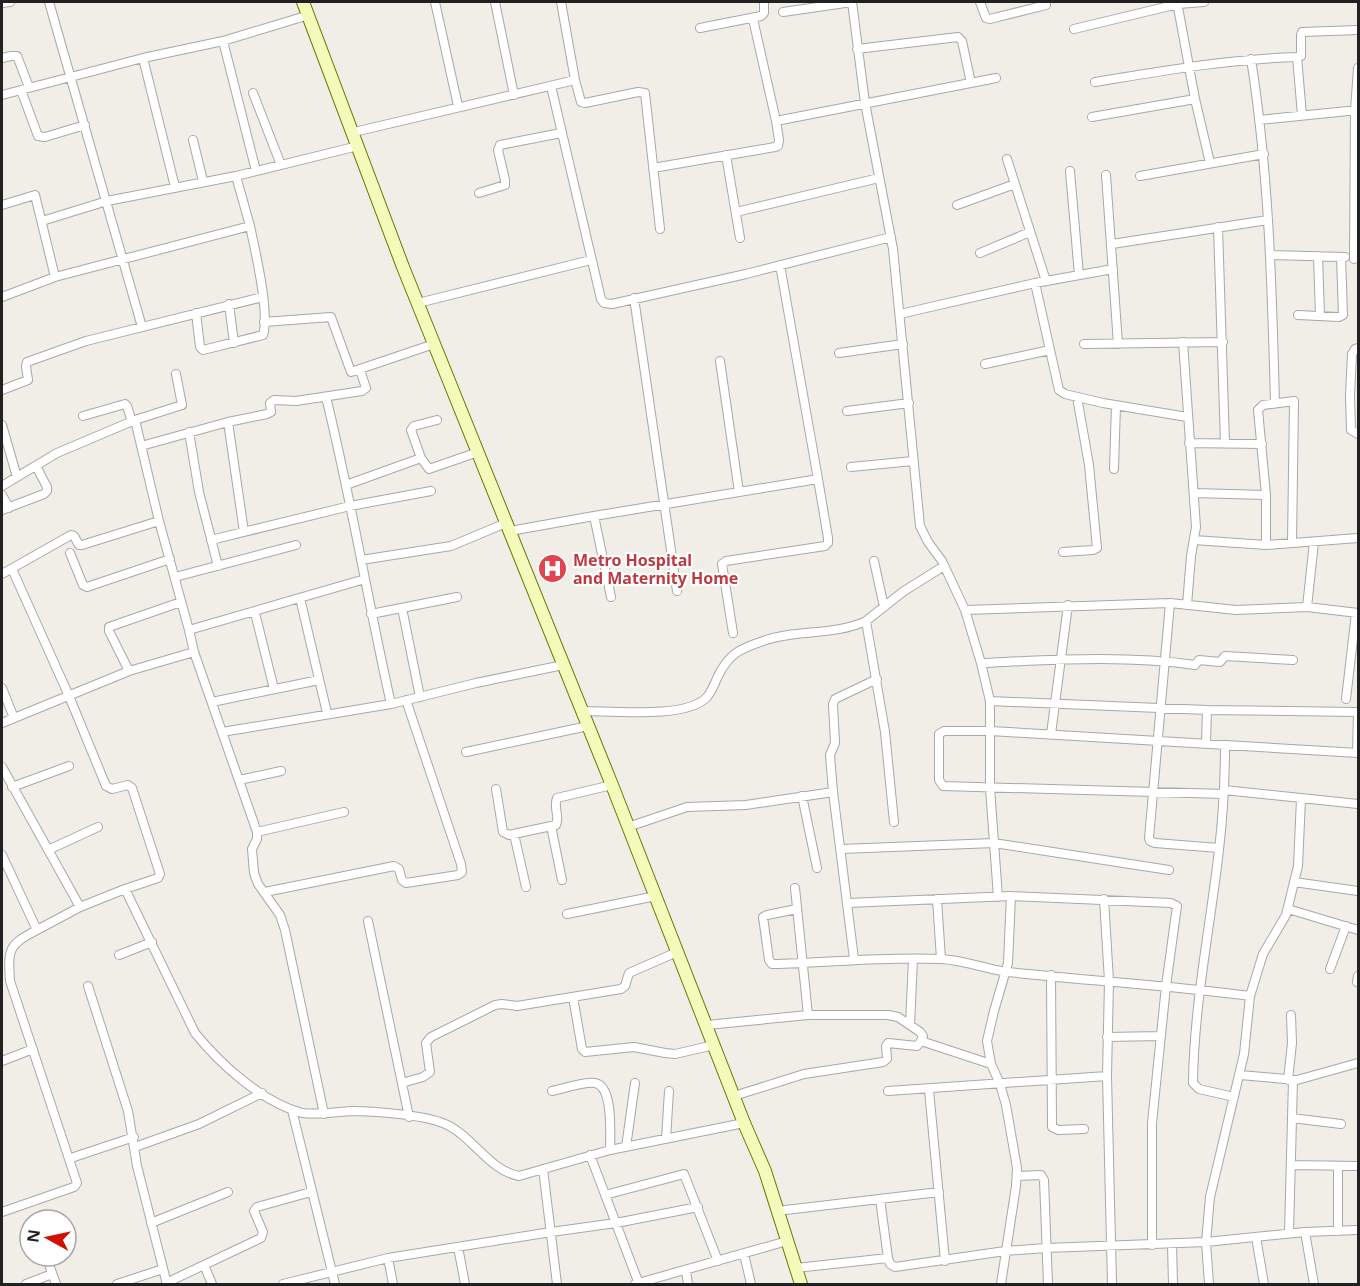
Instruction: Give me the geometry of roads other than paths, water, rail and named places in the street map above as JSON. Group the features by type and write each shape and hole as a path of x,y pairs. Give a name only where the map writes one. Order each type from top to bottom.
{"main road":[{"path":"303,2 434,344 765,1171 801,1284"}],"street":[{"path":"2,3 10,2"},
{"path":"49,2 142,327"},
{"path":"435,2 458,106"},
{"path":"495,2 514,95"},
{"path":"561,2 580,101 583,104 638,92 645,93 660,229"},
{"path":"700,28 761,16 764,14 764,2"},
{"path":"783,12 852,2 865,103 891,237 920,526 944,566 965,610 990,701 990,788 998,897"},
{"path":"980,2 984,15 990,19 1046,5"},
{"path":"1074,29 1178,3 1204,2"},
{"path":"1178,3 1195,99 1210,163"},
{"path":"2,95 143,58 224,41 309,15"},
{"path":"653,168 778,146 776,121 753,19"},
{"path":"1095,82 1189,66 1251,59 1297,57 1301,56 1302,32 1359,30"},
{"path":"857,49 958,37 962,40 971,83"},
{"path":"224,41 256,171"},
{"path":"2,58 17,57 38,136 45,137 84,125"},
{"path":"1297,57 1302,115"},
{"path":"143,58 175,187"},
{"path":"1251,59 1264,154 1271,255 1275,403"},
{"path":"1271,255 1356,259 1359,68"},
{"path":"776,121 996,78"},
{"path":"354,132 575,80"},
{"path":"551,86 591,260 604,303 612,304 891,237"},
{"path":"253,93 281,165"},
{"path":"1092,117 1195,99"},
{"path":"1259,120 1357,110"},
{"path":"478,192 504,184 498,150 500,145 561,133"},
{"path":"193,140 203,181"},
{"path":"42,221 107,201 236,176 358,146"},
{"path":"1140,177 1264,154"},
{"path":"726,155 740,238"},
{"path":"1008,159 1046,281"},
{"path":"1070,171 1080,275"},
{"path":"1106,175 1118,344"},
{"path":"196,313 202,349 263,335 264,322 258,260 236,176"},
{"path":"736,212 879,178"},
{"path":"957,205 1015,184"},
{"path":"2,205 35,195 55,277"},
{"path":"1112,244 1268,220"},
{"path":"2,297 55,277 250,226"},
{"path":"1218,227 1225,443"},
{"path":"980,253 1030,232"},
{"path":"1318,256 1320,316"},
{"path":"1298,315 1339,317 1344,315 1341,257"},
{"path":"418,303 591,260"},
{"path":"733,633 722,564 726,561 825,546 828,543 780,265"},
{"path":"900,314 1035,283 1113,270"},
{"path":"1035,283 1059,390 1077,397 1187,417"},
{"path":"2,390 28,380 26,366 29,361 86,341 262,297"},
{"path":"634,298 677,591"},
{"path":"229,304 234,343"},
{"path":"264,322 331,317 349,370 352,372 434,344"},
{"path":"1183,342 1194,494 1194,540 1187,604"},
{"path":"1084,344 1223,342"},
{"path":"839,353 903,344"},
{"path":"1359,348 1355,349 1352,354 1350,396 1351,430 1359,434"},
{"path":"985,364 1050,350"},
{"path":"720,361 739,492"},
{"path":"141,446 228,422 269,414 270,403 274,400 296,401 364,390 366,385 360,370"},
{"path":"2,486 57,453 134,421 182,405 176,375"},
{"path":"326,397 391,704"},
{"path":"1063,552 1097,548 1089,465 1077,397"},
{"path":"1266,545 1266,495 1259,407 1294,401 1292,543"},
{"path":"847,411 909,403"},
{"path":"83,416 125,404 134,421 194,652 257,832 258,839 253,845 252,853 256,878 279,915 285,930 324,1114"},
{"path":"1114,469 1116,405"},
{"path":"437,420 414,426 411,430 421,458 429,469 478,452"},
{"path":"228,422 244,532"},
{"path":"2,425 17,477"},
{"path":"189,432 200,492 218,566"},
{"path":"1189,443 1262,444"},
{"path":"346,485 421,458"},
{"path":"851,467 914,461"},
{"path":"2,495 5,509 44,494 47,487 36,466"},
{"path":"360,560 451,546 508,527 594,516 818,479"},
{"path":"211,540 350,506 431,491"},
{"path":"1194,494 1266,495"},
{"path":"594,516 611,597"},
{"path":"2,574 70,535 82,545 159,521"},
{"path":"1194,540 1266,545 1359,538"},
{"path":"1307,607 1314,542"},
{"path":"175,577 296,545"},
{"path":"70,553 83,585 87,588 170,559"},
{"path":"874,561 884,607"},
{"path":"582,711 663,711 689,708 709,695 725,663 737,651 790,634 847,628 866,621 921,579 944,566"},
{"path":"2,1212 76,1186 77,1179 33,1049 6,983 11,947 18,939 80,907 158,878 160,872 132,788 128,785 112,789 106,786 69,696 12,569"},
{"path":"189,630 255,613 364,579"},
{"path":"371,614 457,597"},
{"path":"300,598 327,713"},
{"path":"129,671 110,627 181,602"},
{"path":"965,610 1170,603 1236,610 1307,607 1357,613 1346,699"},
{"path":"1170,603 1149,838 1152,843 1219,849"},
{"path":"1051,734 1068,605"},
{"path":"402,608 420,697"},
{"path":"255,613 274,690"},
{"path":"866,621 885,732 894,822"},
{"path":"2,723 129,671 194,652"},
{"path":"981,663 1061,660 1166,661 1195,665 1199,660 1220,662 1225,656 1293,660"},
{"path":"222,732 391,704 563,665"},
{"path":"854,959 830,755 836,743 834,701 877,679"},
{"path":"212,702 319,680"},
{"path":"2,688 14,718"},
{"path":"265,892 394,866 399,869 402,880 406,883 462,872 406,700"},
{"path":"990,701 1207,710 1358,712 1358,753 1051,734 944,730 938,737 940,784 946,787 1224,792 1359,804"},
{"path":"1206,743 1207,710"},
{"path":"466,752 588,726"},
{"path":"1225,745 1219,849 1200,989 1194,1086 1234,1097"},
{"path":"12,787 69,766"},
{"path":"2,767 80,907"},
{"path":"240,780 281,771"},
{"path":"496,789 503,832 506,835 558,823 555,803 557,798 612,785"},
{"path":"628,827 687,807 746,805 833,792"},
{"path":"802,796 817,868"},
{"path":"1209,1284 1206,1242 1209,1197 1240,1075 1250,996 1263,954 1288,909 1298,866 1301,799"},
{"path":"257,832 344,812"},
{"path":"551,826 562,880"},
{"path":"48,850 98,827"},
{"path":"514,834 526,887"},
{"path":"841,849 994,843 1169,870"},
{"path":"2,855 37,930"},
{"path":"1294,882 1359,891"},
{"path":"795,888 808,1014"},
{"path":"125,889 195,1033 211,1052 262,1093 292,1110 311,1114 360,1112 431,1119 454,1129 500,1168 509,1174 519,1176 610,1150 744,1123"},
{"path":"567,914 656,896"},
{"path":"848,903 1011,896 1172,903 1177,906 1152,1123 1152,1245"},
{"path":"1001,1284 1017,1176 1005,1105 1000,1084 991,1064 987,1041 1008,963 1011,896"},
{"path":"937,899 941,959"},
{"path":"1104,899 1109,981 1107,1076 1112,1284"},
{"path":"797,909 767,915 763,919 770,962 775,964 854,959 941,959 1006,972 1200,989 1250,996"},
{"path":"1288,909 1359,930"},
{"path":"368,921 409,1117"},
{"path":"1330,969 1346,926"},
{"path":"119,955 152,942"},
{"path":"402,1083 423,1077 430,1072 426,1043 431,1037 495,1005 517,1006 621,989 625,986 629,973 677,952"},
{"path":"910,1025 913,959"},
{"path":"1051,975 1052,1127 1058,1130 1084,1129"},
{"path":"88,986 123,1092 166,1284 263,1237 255,1209 311,1192"},
{"path":"573,997 582,1049 585,1052 634,1047 675,1054 714,1045"},
{"path":"707,1025 808,1014 888,1015 898,1017 922,1034 917,1046 888,1043 886,1046 887,1059 883,1062 804,1074 734,1096"},
{"path":"1289,1233 1292,1118 1291,1015"},
{"path":"1107,1037 1161,1036"},
{"path":"921,1041 991,1064"},
{"path":"2,1061 33,1049"},
{"path":"1240,1075 1291,1080 1359,1063"},
{"path":"888,1091 1107,1076"},
{"path":"552,1091 593,1083 600,1086 610,1109 610,1150"},
{"path":"626,1147 636,1083"},
{"path":"929,1089 945,1261"},
{"path":"666,1138 669,1090"},
{"path":"71,1158 199,1124 262,1093"},
{"path":"292,1110 335,1284"},
{"path":"1292,1118 1341,1124"},
{"path":"590,1155 637,1284 787,1241"},
{"path":"1291,1165 1359,1166"},
{"path":"1338,1166 1338,1231"},
{"path":"543,1169 557,1284"},
{"path":"605,1195 684,1174 718,1261"},
{"path":"1017,1176 1041,1175 1044,1179 1048,1284"},
{"path":"151,1223 228,1192"},
{"path":"777,1211 939,1192"},
{"path":"880,1199 888,1258 890,1264 895,1268 1005,1251 1206,1242 1289,1233 1359,1230"},
{"path":"283,1284 388,1258 616,1223 698,1206"},
{"path":"1305,1232 1314,1284"},
{"path":"1256,1237 1264,1284"},
{"path":"1172,1244 1173,1284"},
{"path":"458,1247 465,1284"},
{"path":"744,1254 751,1284"},
{"path":"388,1258 393,1284"},
{"path":"796,1268 888,1258"},
{"path":"204,1265 212,1284"},
{"path":"50,1268 56,1284"},
{"path":"117,1284 163,1269"},
{"path":"686,1271 688,1284"},
{"path":"26,1284 52,1274"}],"place":[{"name":"Metro Hospital and Maternity Home","path":"552,569"}]}
